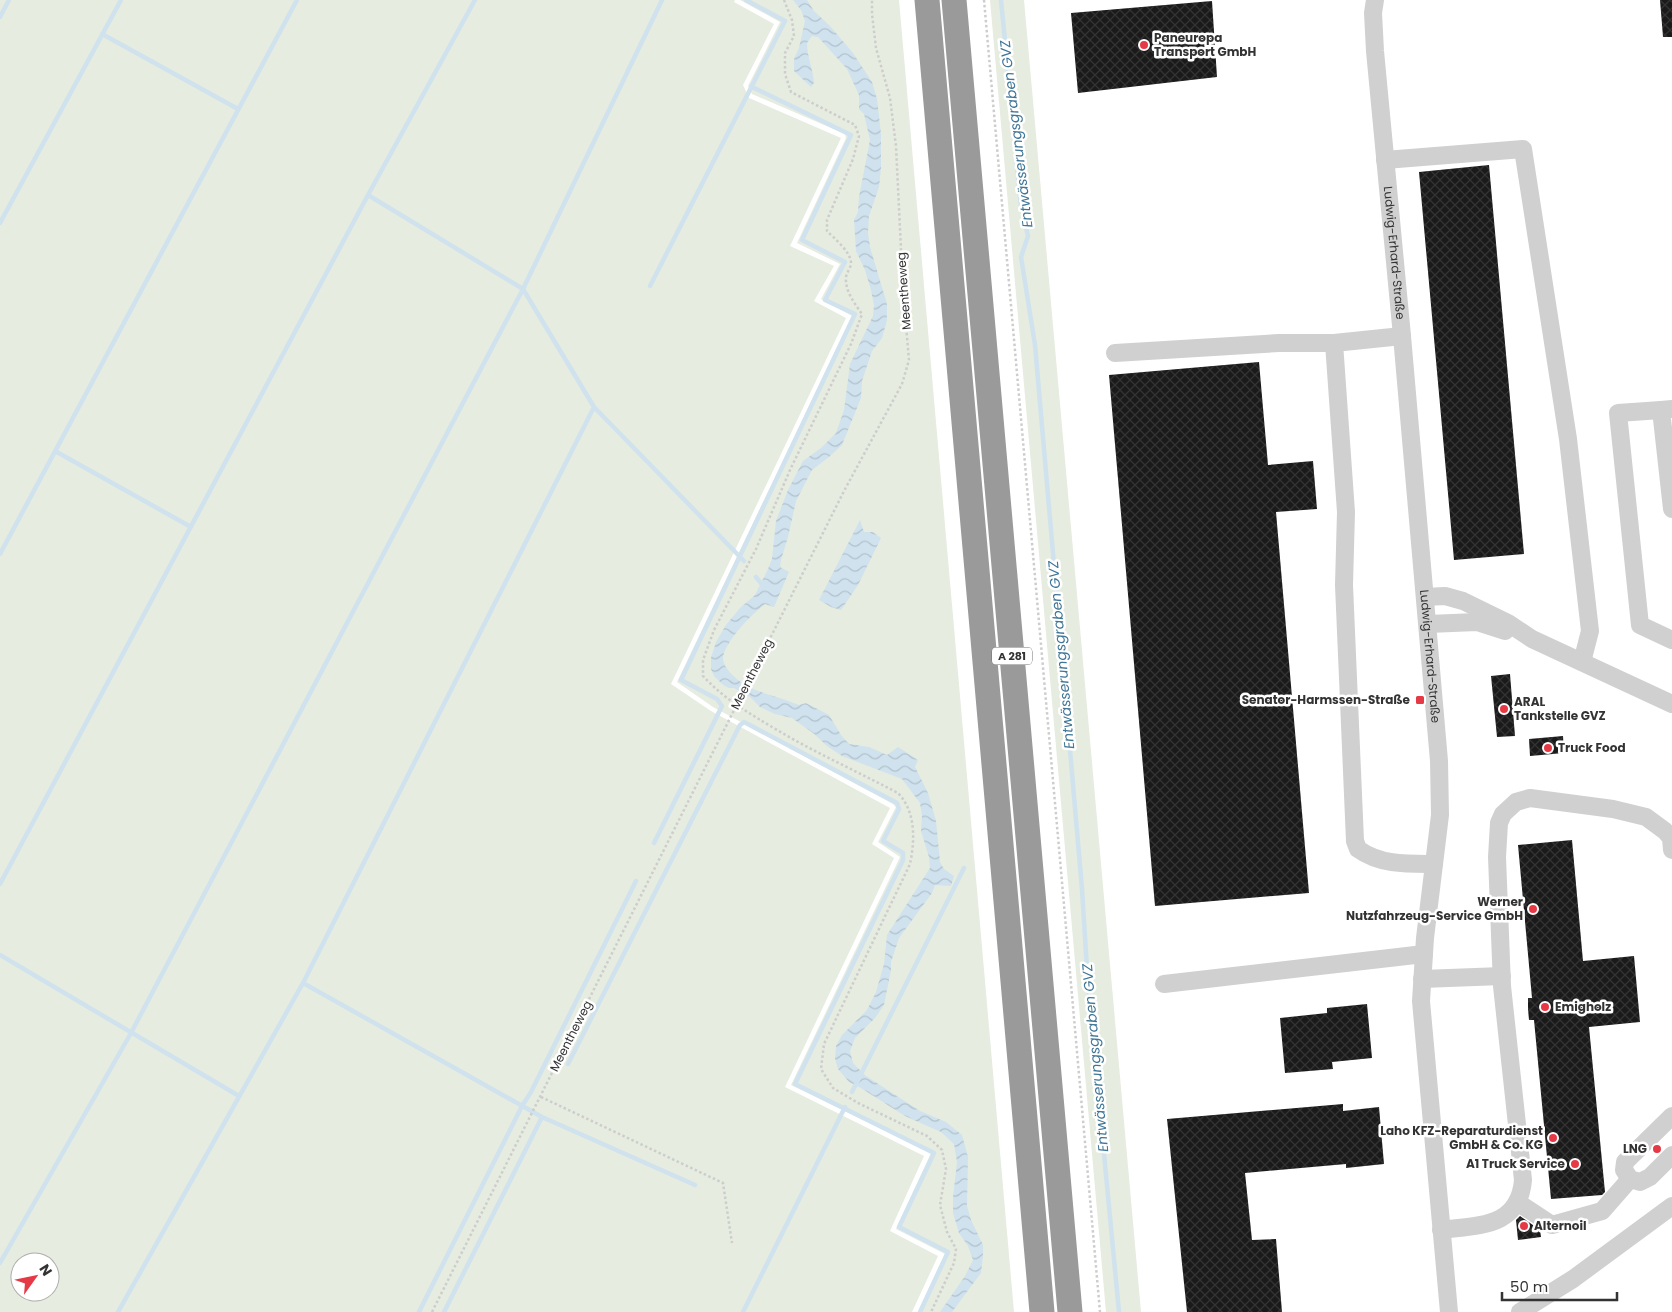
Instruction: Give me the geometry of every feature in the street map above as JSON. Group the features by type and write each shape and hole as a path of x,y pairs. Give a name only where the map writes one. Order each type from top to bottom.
{"highway":[{"name":"A 281","path":"927,0 1042,1312"},
{"name":"A 281","path":"954,0 1070,1312"}],"street":[{"name":"Ludwig-Erhard-Straße","path":"1375,0 1373,13 1375,51 1439,761 1440,815 1424,954 1421,1001 1448,1312"},
{"path":"1385,160 1523,149 1568,439 1590,631 1582,662"},
{"path":"1115,353 1279,343 1334,343 1402,336"},
{"path":"1334,343 1346,512 1344,585 1356,841 1358,849 1375,859 1405,864 1434,864"},
{"path":"1672,509 1667,410 1618,414 1640,625 1672,640"},
{"path":"1425,597 1445,596 1463,601 1508,623 1532,639"},
{"path":"1428,624 1476,622 1532,639 1672,704"},
{"path":"1441,1230 1496,1222 1508,1214 1517,1202 1523,1180 1502,976 1497,857 1499,823 1503,814 1516,802 1530,798 1613,810 1646,818 1665,830 1670,838 1672,850"},
{"path":"1164,984 1424,954"},
{"path":"1422,979 1502,976"},
{"path":"1672,1116 1626,1162 1624,1170 1630,1179 1640,1182 1650,1177 1672,1155"},
{"path":"1517,1202 1552,1225 1602,1211 1630,1179"},
{"path":"1520,1312 1573,1279 1672,1206"}],"path":[{"path":"784,0 792,20 794,36 785,53 785,74 791,92 855,125 859,136 853,159 827,220 827,232 840,243 851,263 846,279 850,296 862,314 851,344 790,470 756,549 714,630 703,660 703,676 736,706 809,749 898,793 904,799 912,818 914,844 910,864 824,1044 822,1069 832,1088 858,1103 926,1136 942,1150 946,1169 940,1205 947,1232 956,1248 954,1263 931,1312"},
{"name":"Meentheweg","path":"432,1312 746,685 867,447 902,384 909,360 896,146 890,98 876,48 872,0"},
{"path":"984,0 1100,1312"},
{"path":"541,1097 723,1183 732,1243"}],"shaded area":[{"path":"0,0 735,0 734,2 774,24 743,85 749,98 841,138 790,246 834,266 814,301 846,318 671,684 711,711 890,808 872,844 894,858 785,1087 924,1156 890,1231 938,1256 912,1312 0,1312"},
{"path":"740,0 899,0 1014,1312 918,1312 945,1254 896,1229 931,1153 791,1085 900,857 878,842 896,807 713,707 677,682 852,316 821,299 840,264 797,243 846,138 845,134 752,94 748,86 780,22"},
{"path":"990,0 1024,0 1141,1312 1106,1312"}],"water":[{"path":"793,0 807,0 814,11 830,26 853,53 872,82 877,99 881,134 881,168 879,187 869,216 868,233 870,247 887,304 887,320 882,338 872,351 862,381 861,398 842,445 812,470 796,501 780,567 789,572 774,607 765,604 753,614 734,636 723,658 729,672 747,686 799,705 806,703 829,715 849,744 869,747 887,755 898,747 918,760 915,767 928,793 936,821 940,862 944,869 954,876 951,886 935,885 932,893 899,938 891,962 884,1005 875,1018 855,1038 850,1051 853,1063 866,1076 920,1111 946,1122 962,1135 968,1157 967,1206 971,1220 983,1245 983,1256 981,1273 952,1312 940,1312 965,1276 973,1260 968,1246 959,1233 953,1213 957,1162 954,1144 941,1132 905,1116 849,1082 838,1069 835,1059 836,1046 842,1035 867,1010 876,992 884,964 887,935 930,868 929,857 921,831 922,816 920,803 902,779 842,756 792,718 775,714 760,707 749,696 734,688 723,685 714,676 711,669 711,658 716,642 726,625 740,608 755,595 768,569 772,559 776,521 788,490 803,461 821,448 836,433 844,410 850,364 873,316 874,305 871,290 865,270 856,251 854,220 858,212 870,140 864,114 859,109 859,95 847,69 818,37 812,36 807,43 814,83 811,87 794,71 794,59 799,48 805,21 801,10"},
{"path":"860,520 864,532 873,532 881,538 858,585 841,610 819,600"}],"building":[{"path":"1660,0 1672,0 1672,37 1663,37"},
{"name":"Paneuropa Transport GmbH","path":"1212,1 1217,77 1078,93 1071,13"},
{"path":"1489,165 1524,554 1454,560 1419,172"},
{"path":"1259,362 1268,465 1313,461 1317,509 1276,512 1309,893 1155,906 1109,375"},
{"path":"1510,674 1515,736 1497,737 1491,676"},
{"path":"1563,736 1564,753 1530,756 1529,739"},
{"path":"1572,840 1583,961 1634,956 1640,1022 1589,1027 1605,1192 1602,1195 1551,1199 1534,1020 1529,1020 1528,998 1532,998 1518,845"},
{"path":"1367,1004 1372,1058 1332,1062 1333,1069 1285,1073 1280,1018 1327,1013 1327,1008"},
{"path":"1343,1104 1343,1111 1379,1107 1384,1164 1346,1168 1346,1164 1245,1173 1252,1240 1276,1239 1282,1312 1187,1312 1167,1119"},
{"path":"1520,1216 1540,1230 1541,1237 1518,1240 1516,1220"}],"waterway":[{"path":"0,17 9,0"},
{"path":"0,223 121,0"},
{"path":"0,554 297,0"},
{"path":"368,195 475,0"},
{"path":"0,1263 131,1033 523,289 662,0"},
{"path":"650,286 785,21 746,0"},
{"name":"Entwässerungsgraben GVZ","path":"1001,0 1021,206 1028,236 1021,257 1035,345 1082,889 1088,985 1119,1312"},
{"path":"102,34 238,109"},
{"path":"654,843 722,706 717,699 681,680 855,314 825,300 845,262 802,240 851,135 752,87"},
{"path":"0,884 368,195 523,289 594,407 744,561"},
{"path":"118,1312 303,983 594,407"},
{"path":"55,451 191,527"},
{"path":"756,577 765,588"},
{"path":"568,1064 740,725 744,722 897,803 899,809 883,841 903,853 903,860 795,1084 934,1153 899,1227 948,1252 920,1312"},
{"path":"852,1092 964,868"},
{"path":"419,1312 636,881"},
{"path":"0,955 239,1096"},
{"path":"303,983 542,1117 695,1185"},
{"path":"743,1312 845,1107"},
{"path":"444,1312 542,1117"}],"place":[{"name":"Paneuropa Transport GmbH","path":"1144,45"},
{"name":"Senator-Harmssen-Straße","path":"1420,700"},
{"name":"ARAL Tankstelle GVZ","path":"1504,709"},
{"name":"Truck Food","path":"1548,748"},
{"name":"Werner Nutzfahrzeug-Service GmbH","path":"1533,909"},
{"name":"Emigholz","path":"1545,1007"},
{"name":"Laho KFZ-Reparaturdienst GmbH & Co. KG","path":"1553,1138"},
{"name":"LNG","path":"1657,1149"},
{"name":"A1 Truck Service","path":"1575,1164"},
{"name":"Alternoil","path":"1524,1226"}]}
